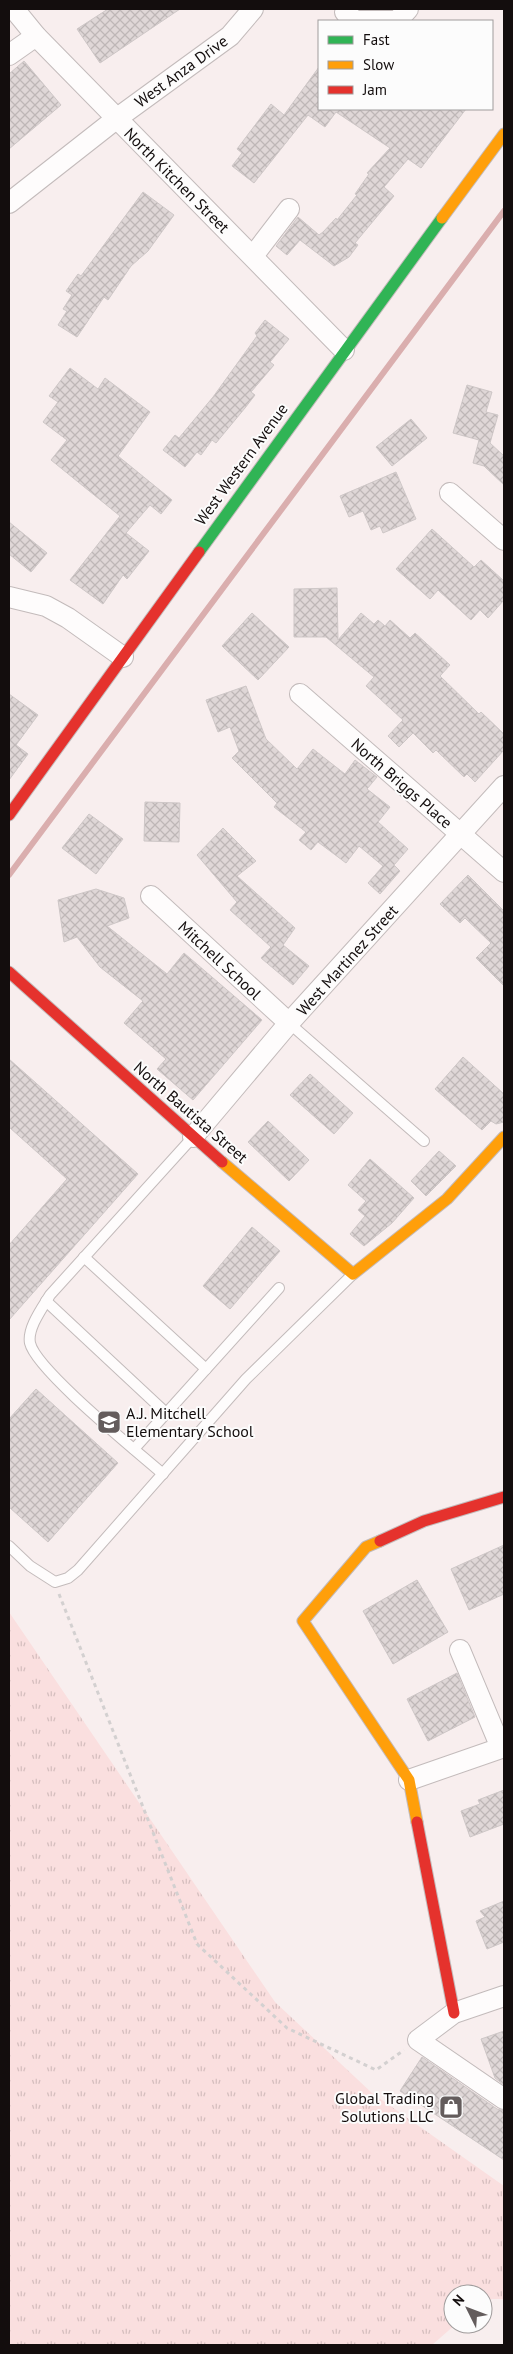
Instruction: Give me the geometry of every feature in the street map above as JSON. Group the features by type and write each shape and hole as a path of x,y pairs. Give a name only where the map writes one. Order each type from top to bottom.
{"street":[{"name":"North Kitchen Street","path":"14,9 36,36 116,119 344,350"},
{"name":"West Anza Drive","path":"9,203 116,119 230,36 253,9"},
{"path":"398,20 408,9"},
{"path":"344,12 354,20"},
{"path":"9,55 36,36"},
{"name":"West Western Avenue","path":"9,815 344,350 504,134"},
{"path":"253,256 289,209"},
{"path":"450,493 504,540"},
{"path":"9,598 46,606 68,618 123,658"},
{"name":"North Briggs Place","path":"300,694 504,872"},
{"name":"West Martinez Street","path":"193,1137 289,1023 504,786"},
{"name":"Mitchell School","path":"151,896 289,1023"},
{"name":"North Bautista Street","path":"9,972 193,1137 353,1274"},
{"path":"353,1274 447,1199 504,1137"},
{"path":"454,2013 409,1780 303,1621 366,1547 424,1521 504,1498"},
{"path":"409,1780 502,1748 460,1650"},
{"path":"504,1996 454,2013 418,2040 504,2099"}],"lane":[{"path":"289,1023 424,1141"},
{"path":"163,1474 56,1379 35,1356 30,1342 34,1323 46,1302 193,1137"},
{"path":"84,1258 206,1369"},
{"path":"9,1546 30,1566 54,1582 68,1578 78,1570 246,1379 353,1274"},
{"path":"134,1449 279,1288"},
{"path":"46,1302 166,1413"}],"path":[{"path":"54,1582 197,1944 288,2028 376,2070 418,2040"}],"green space":[{"path":"9,1612 275,2002 372,2093 504,2186 504,2299 493,2299 493,2284 443,2284 443,2334 445,2334 432,2345 9,2345"}],"building":[{"path":"108,9 180,9 100,63 77,29"},
{"path":"24,61 61,105 9,149 9,74"},
{"path":"318,68 318,110 465,110 421,168 408,159 384,187 394,196 355,243 358,245 349,257 334,266 300,240 287,255 276,246 298,217 319,235 336,218 337,220 357,195 355,194 369,174 367,173 390,148 336,112 325,127 308,115 254,183 232,166 242,153 237,149 271,104 284,115"},
{"path":"143,192 174,215 148,251 131,266 108,300 104,297 77,337 58,325 67,311 63,309 72,295 66,291 78,274 81,276"},
{"path":"265,320 289,339 270,362 274,365 251,392 255,395 245,408 216,443 212,440 201,455 197,452 185,467 163,450 175,435 179,438 213,397 257,336 255,333"},
{"path":"70,368 98,389 105,378 150,412 118,456 172,500 161,514 150,505 126,533 149,551 127,579 123,575 103,604 70,580 120,516 51,460 67,440 43,422 58,402 49,396"},
{"path":"467,385 492,392 486,412 498,415 490,443 504,456 504,485 484,466 473,463 479,440 453,433"},
{"path":"411,419 427,438 392,466 376,447"},
{"path":"396,472 416,519 383,533 380,526 371,530 363,511 349,517 340,496"},
{"path":"9,522 47,553 31,572 9,554"},
{"path":"432,529 474,567 481,560 504,581 504,600 488,618 480,610 471,620 438,590 430,599 396,569"},
{"path":"337,588 338,640 361,613 374,624 378,620 385,626 390,620 410,638 415,633 450,665 440,676 479,714 481,712 504,734 504,750 475,782 467,774 464,777 436,750 433,753 413,733 399,747 388,736 403,720 366,686 374,677 326,637 294,637 294,589"},
{"path":"252,613 289,647 258,680 222,646"},
{"path":"246,686 266,739 297,769 313,749 345,774 355,760 377,777 367,789 390,807 378,822 408,849 394,865 400,871 380,894 368,883 383,866 359,846 346,863 318,842 311,850 299,840 306,832 274,807 277,803 232,758 239,751 230,727 218,732 206,700"},
{"path":"9,694 38,715 16,745 28,754 9,780"},
{"path":"145,802 180,803 179,842 144,841"},
{"path":"89,814 123,839 96,874 62,848"},
{"path":"223,828 256,861 237,876 295,928 283,945 309,966 293,985 261,958 271,947 230,910 237,902 197,855"},
{"path":"468,875 504,911 504,986 476,958 491,943 465,918 460,923 440,904"},
{"path":"96,889 124,898 129,918 107,926 167,974 184,953 262,1020 193,1100 157,1069 166,1059 124,1023 143,1001 100,967 77,937 64,942 58,900"},
{"path":"463,1057 504,1094 504,1122 496,1124 491,1121 482,1130 435,1089"},
{"path":"9,1059 138,1174 9,1320 9,1245 67,1179 9,1127"},
{"path":"310,1074 353,1113 334,1134 290,1095"},
{"path":"268,1121 309,1160 289,1181 248,1142"},
{"path":"439,1151 456,1166 426,1196 411,1181"},
{"path":"370,1159 414,1198 392,1223 364,1246 350,1234 365,1216 358,1210 366,1201 348,1185"},
{"path":"252,1227 280,1251 230,1309 203,1286"},
{"path":"36,1389 118,1463 48,1542 9,1507 9,1419"},
{"path":"504,1545 504,1594 469,1610 451,1569"},
{"path":"417,1580 448,1632 393,1664 363,1611"},
{"path":"457,1673 475,1717 428,1741 407,1699"},
{"path":"504,1790 504,1824 470,1837 461,1811 480,1804 478,1800"},
{"path":"504,1901 504,1942 487,1949 476,1921 485,1917 480,1911"},
{"path":"504,2031 504,2085 495,2078 481,2039"},
{"path":"422,2057 497,2109 504,2111 504,2160 400,2091"}],"waterway":[{"path":"9,875 504,211"}],"traffic: fast":[{"path":"199,552 442,218"}],"traffic: slow":[{"path":"442,218 504,134"},
{"path":"222,1162 353,1274 447,1199 504,1137"},
{"path":"380,1541 366,1547 303,1621 409,1780 417,1822"}],"traffic: jam":[{"path":"9,815 199,552"},
{"path":"9,972 222,1162"},
{"path":"380,1541 424,1521 504,1497"},
{"path":"417,1822 454,2013"}],"place":[{"name":"A.J. Mitchell Elementary School","path":"109,1422"},
{"name":"Global Trading Solutions LLC","path":"451,2107"}]}
